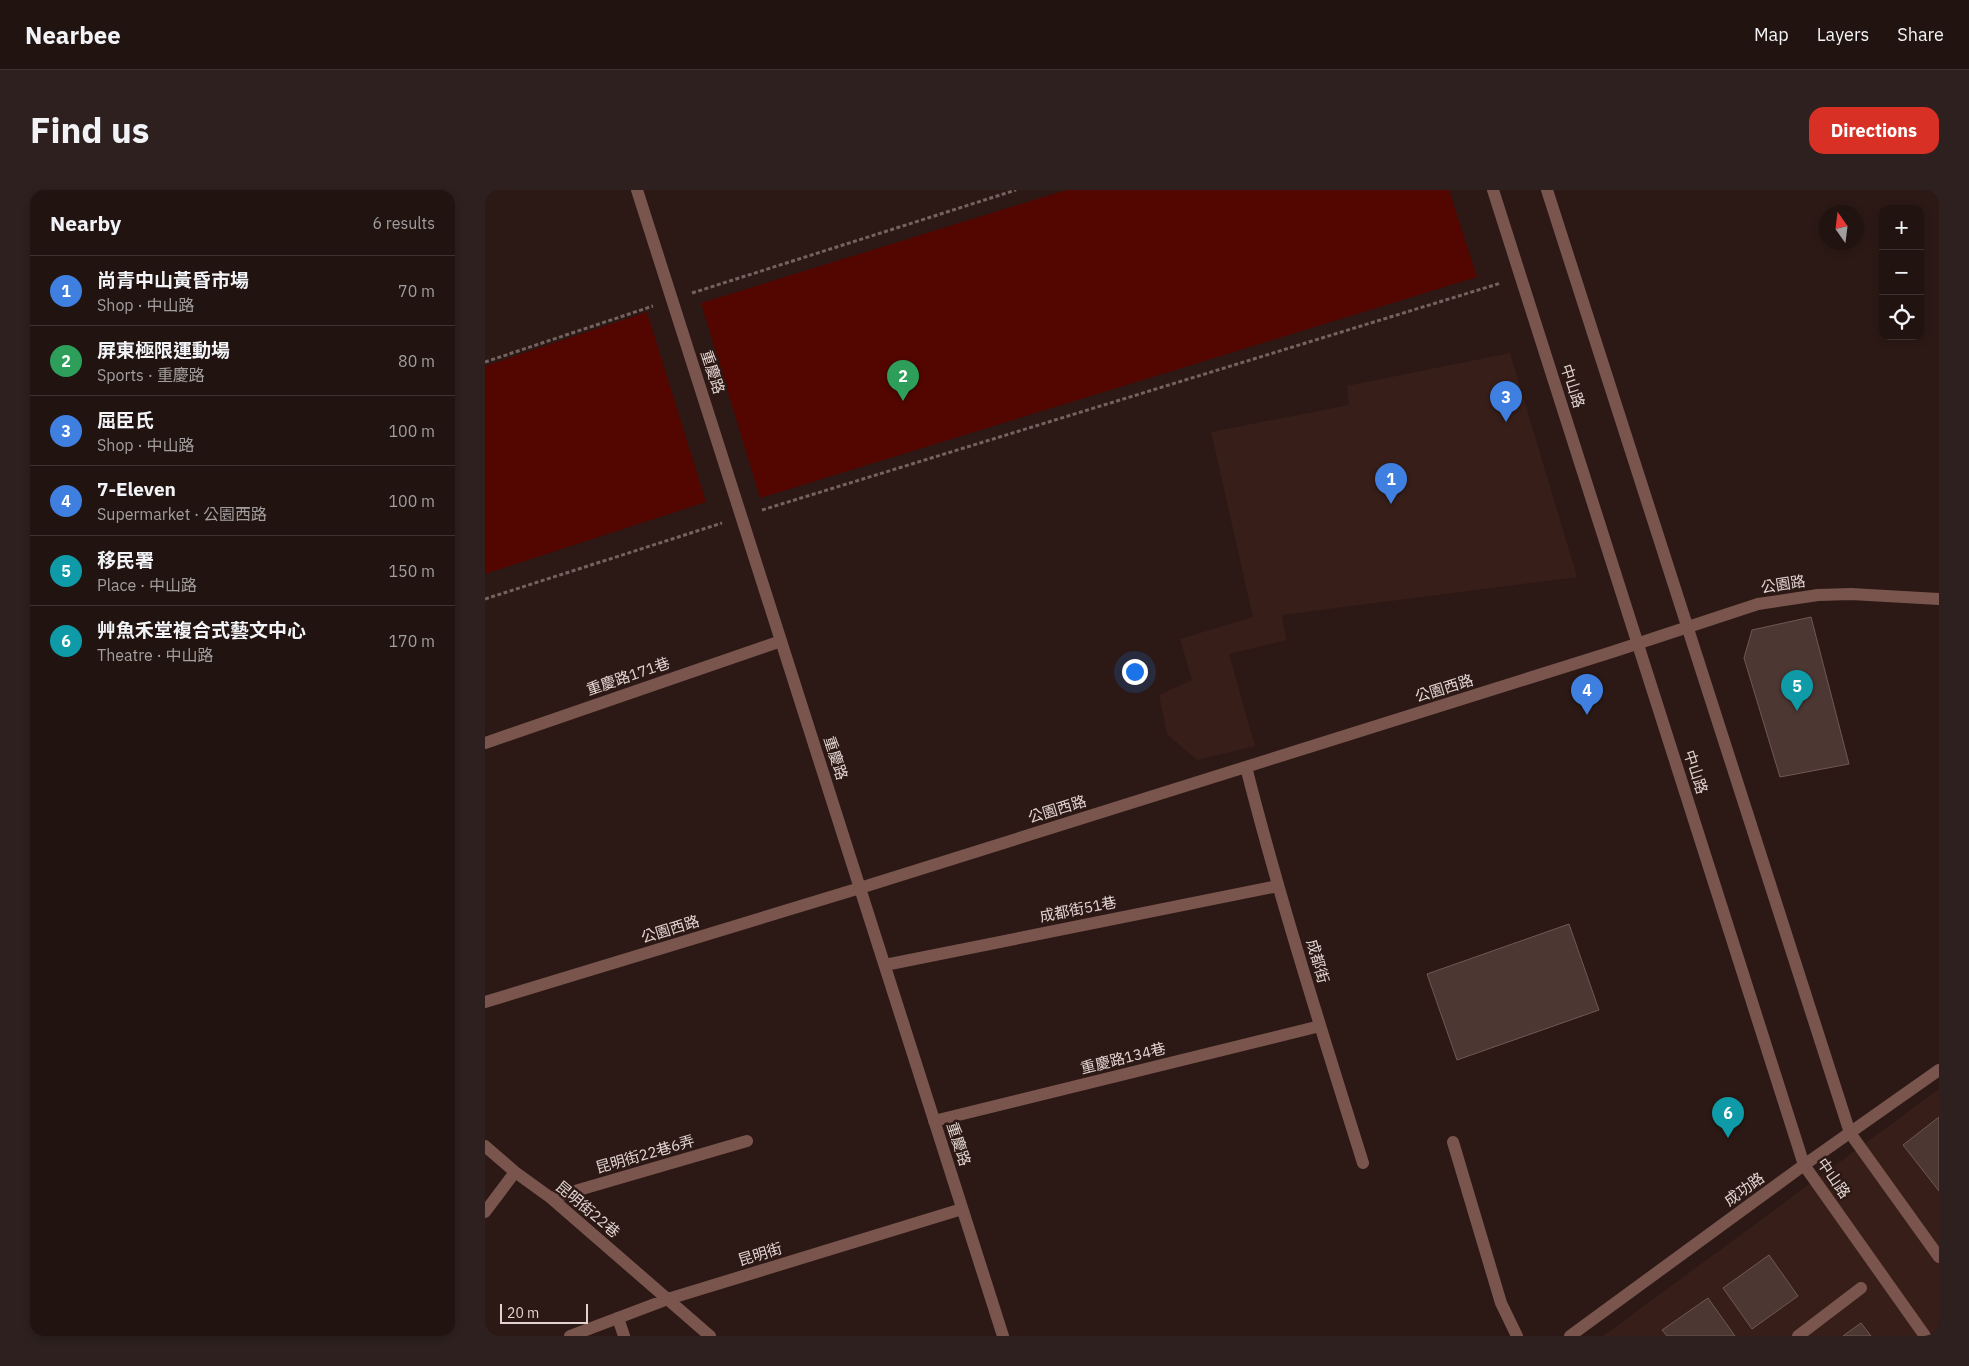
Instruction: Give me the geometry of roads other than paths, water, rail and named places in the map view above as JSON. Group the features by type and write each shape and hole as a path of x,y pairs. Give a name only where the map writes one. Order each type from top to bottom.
{"street":[{"name":"重慶路","path":"637,190 1003,1336"},
{"name":"中山路","path":"1493,190 1804,1165 1925,1336"},
{"path":"1547,190 1850,1133 1939,1257"},
{"name":"公園路","path":"1638,644 1758,604 1818,595 1851,594 1939,599"},
{"name":"重慶路171巷","path":"485,743 781,641"},
{"name":"公園西路","path":"485,1002 860,888 1638,644"},
{"name":"成都街","path":"1246,767 1278,886 1363,1163"},
{"name":"成都街51巷","path":"885,965 1278,886"},
{"name":"重慶路134巷","path":"934,1121 1320,1026"},
{"name":"成功路","path":"1570,1336 1804,1165 1939,1070"},
{"name":"昆明街22巷6弄","path":"551,1198 747,1141"},
{"path":"1453,1142 1501,1303 1517,1336"},
{"name":"昆明街22巷","path":"485,1146 515,1172 551,1198 709,1336"},
{"path":"485,1212 515,1172"},
{"name":"昆明街","path":"570,1336 668,1299 962,1209"},
{"path":"1798,1336 1861,1288"},
{"path":"618,1318 624,1336"}],"place":[{"name":"屏東極限運動場","path":"903,401"},
{"name":"屈臣氏","path":"1506,422"},
{"name":"尚青中山黃昏市場","path":"1391,504"},
{"name":"移民署","path":"1797,711"},
{"name":"7-Eleven","path":"1587,715"},
{"name":"艸魚禾堂複合式藝文中心","path":"1728,1138"}]}
